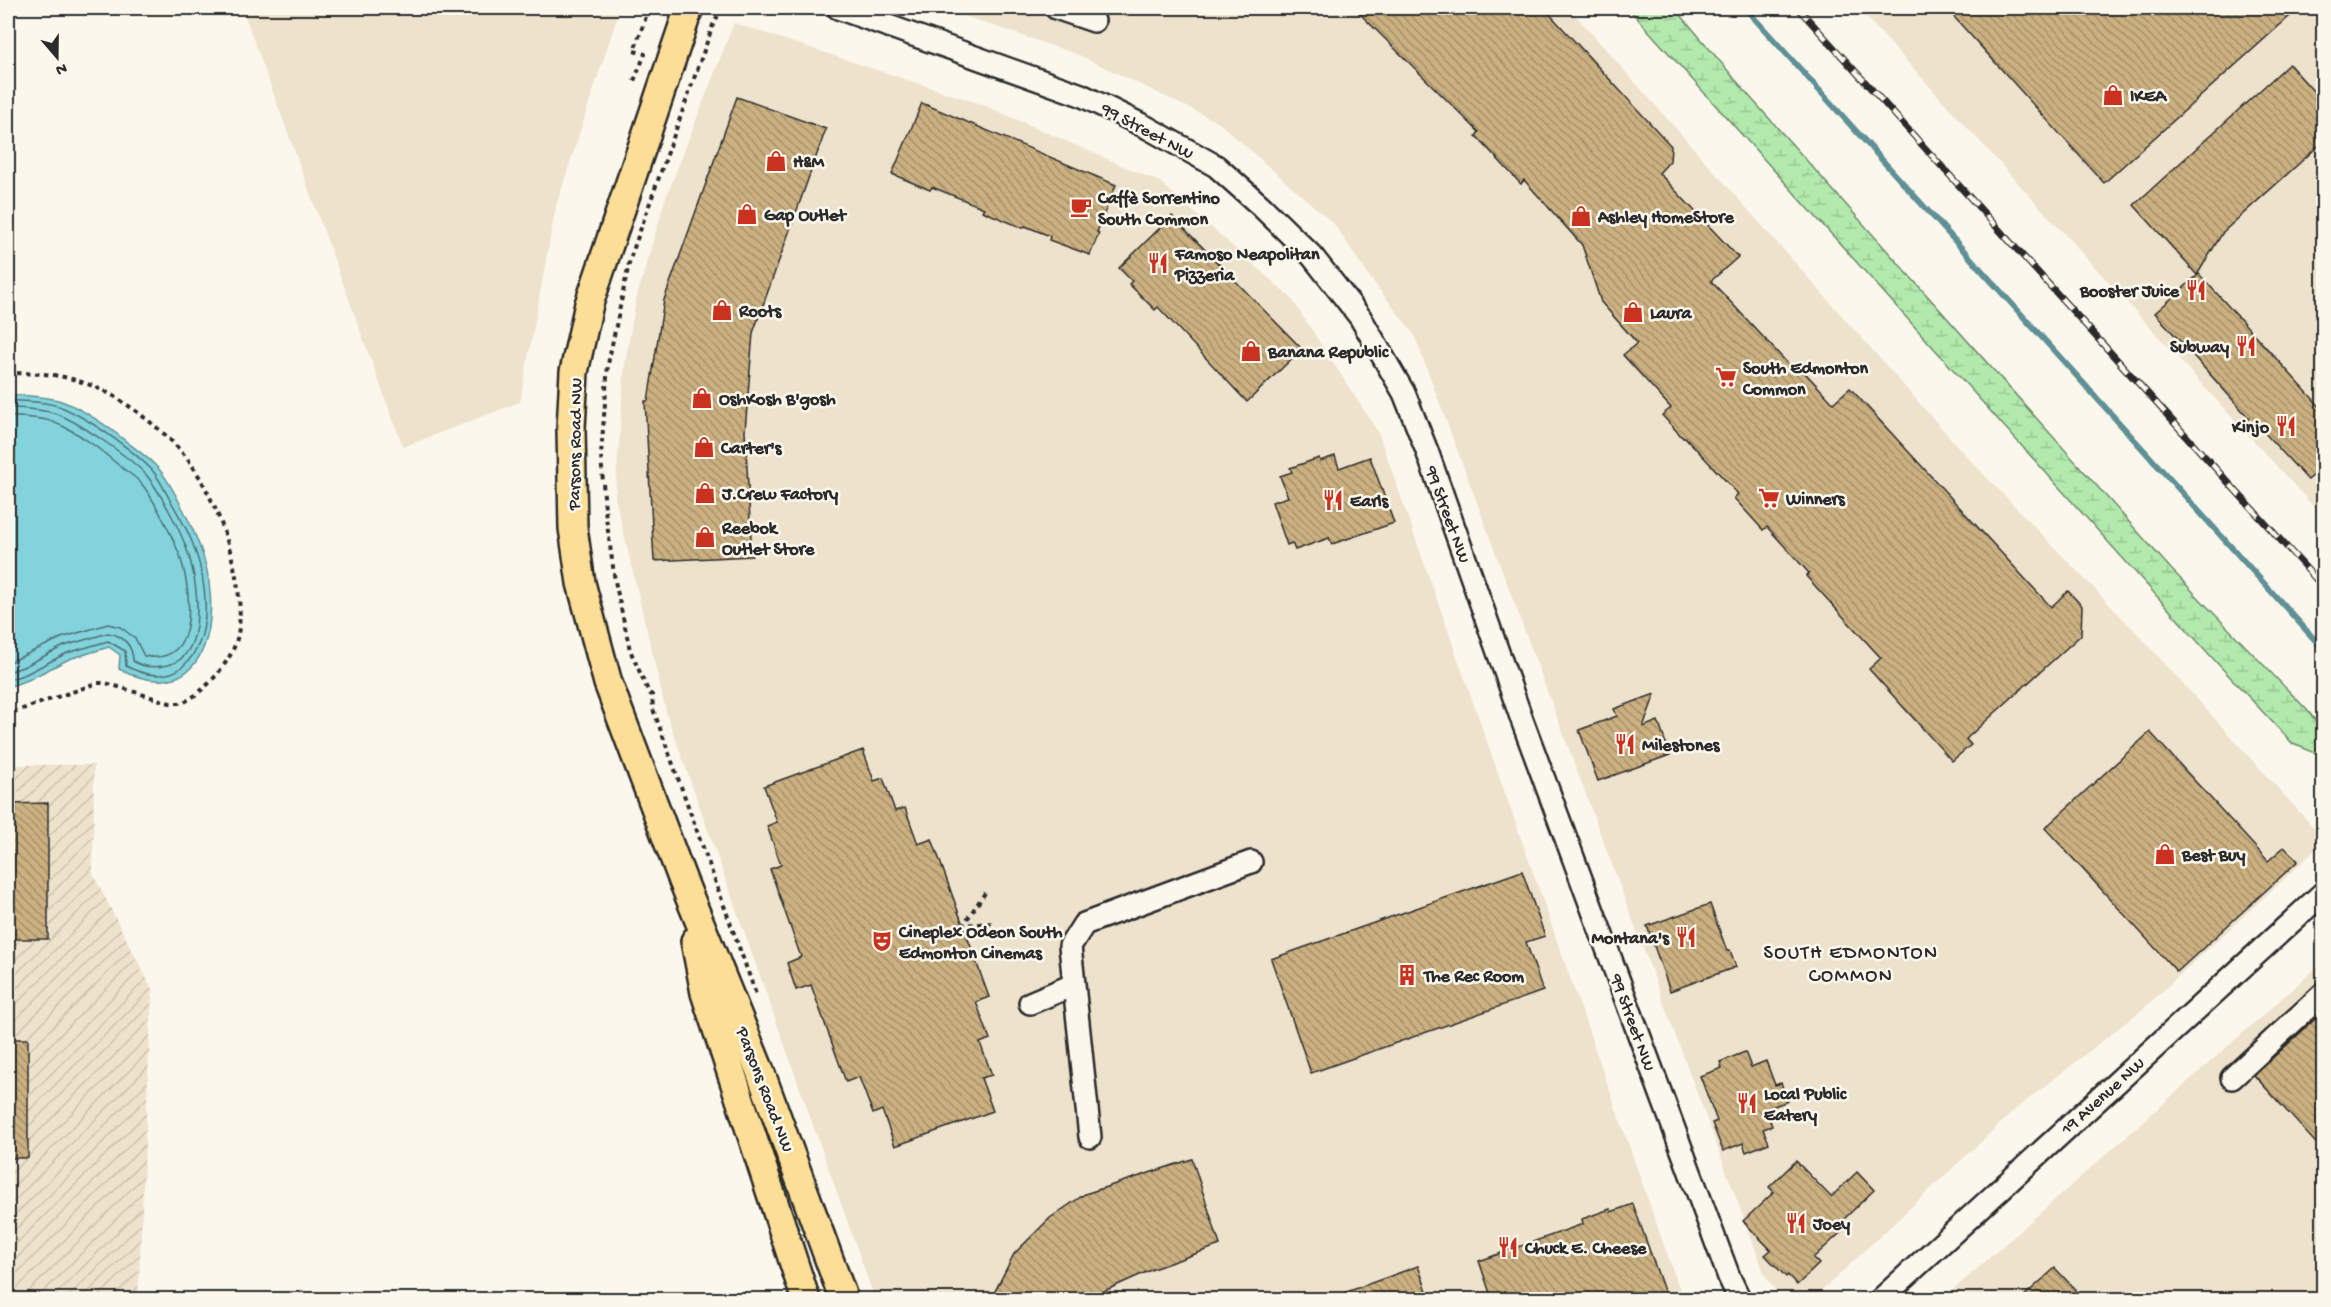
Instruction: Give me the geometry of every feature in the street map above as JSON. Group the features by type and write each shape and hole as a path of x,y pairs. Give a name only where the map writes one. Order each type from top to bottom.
{"main road":[{"name":"Parsons Road NW","path":"689,8 589,304 574,372 571,429 573,528 580,583 609,683 683,881 760,1071 844,1299"},
{"name":"Parsons Road NW","path":"683,881 705,993 806,1299"}],"street":[{"name":"99 Street NW","path":"838,8 1080,95 1148,128 1216,166 1312,256 1360,317 1404,393 1427,451 1522,720 1729,1277 1740,1299"},
{"path":"1056,8 1094,21"},
{"path":"1090,1137 1070,946 1084,924 1251,862"},
{"name":"19 Avenue NW","path":"1880,1299 2324,892"},
{"path":"1030,1003 1073,984"},
{"path":"2232,1078 2324,993"}],"path":[{"path":"634,81 645,54 634,51 648,8"},
{"path":"722,8 713,26 630,259 608,364 601,455 605,510 615,581 630,650 649,693 652,695 653,709 760,1008"},
{"path":"8,372 56,375 98,389 117,398 181,451 199,475 223,525 236,579 239,620 236,642 216,675 182,703 170,703 102,683 8,714"},
{"path":"985,893 963,925 994,923"}],"shaded area":[{"path":"242,8 620,8 556,206 520,402 403,447"},
{"name":"South Edmonton Common","path":"941,8 1569,8 1968,458 2136,632 2323,838 2323,843 2144,1008 2016,1109 1813,1299 1781,1299 1765,1275 1414,334 1371,279 1334,224 1218,122 1079,55"},
{"path":"1858,8 2323,8 2323,517 2060,229"},
{"path":"734,23 981,104 1160,182 1291,298 1378,432 1683,1299 875,1299 667,715 615,497 625,363 636,300 665,200"},
{"path":"8,765 94,765 93,874 152,989 138,1299 8,1299"},
{"path":"2323,962 2323,1299 1943,1299"}],"green space":[{"path":"1628,8 1675,8 1750,97 2171,569 2308,711 2323,730 2323,756 2293,744 2217,663"}],"water":[{"path":"8,394 58,400 88,414 151,462 161,472 173,491 198,542 206,567 210,595 210,622 204,647 192,666 175,678 150,680 119,669 120,655 109,647 69,659 28,680 8,687"}],"building":[{"name":"South Edmonton Common","path":"1354,8 1544,8 1671,146 1670,161 1659,173 1738,257 1711,281 1791,367 1796,363 1833,403 1850,388 2051,607 2068,591 2082,606 2081,635 1966,739 1971,745 1952,761 1869,669 1881,658 1806,576 1809,573 1767,527 1763,530 1734,498 1738,494 1662,415 1671,408 1623,355 1637,343 1601,302 1582,245 1524,180 1521,184 1476,136 1479,132"},
{"name":"IKEA","path":"1946,8 2299,8 2104,183"},
{"path":"2289,64 2324,103 2324,141 2223,232 2197,275 2134,205"},
{"path":"737,97 826,129 753,333 745,431 752,556 654,561 645,401 648,401 664,300"},
{"path":"922,103 1116,185 1090,255 1049,240 1050,236 1025,226 1023,228 982,211 984,208 932,187 930,190 892,174"},
{"path":"1172,216 1302,349 1247,402 1158,307 1155,310 1129,284 1132,281 1119,268"},
{"path":"2199,274 2324,411 2324,466 2308,480 2261,429 2256,434 2245,422 2249,418 2155,313"},
{"name":"Earls","path":"1335,456 1339,468 1370,457 1394,523 1332,544 1329,538 1295,550 1292,543 1287,545 1272,502 1288,497 1280,476 1292,472 1290,468 1319,458 1320,461"},
{"name":"Milestones","path":"1655,694 1643,727 1658,721 1670,755 1598,781 1579,730 1617,716 1614,709"},
{"name":"Best Buy","path":"2150,732 2268,861 2284,847 2298,861 2177,972 2045,828"},
{"name":"Cineplex Odeon South Edmonton Cinemas","path":"863,750 874,781 883,778 895,811 905,808 918,844 932,839 989,997 976,1002 990,1039 980,1043 992,1075 981,1078 993,1111 895,1146 882,1110 873,1114 859,1077 846,1082 811,985 796,990 787,963 801,957 770,869 781,865 767,826 777,822 764,786"},
{"path":"48,803 48,939 8,939 8,804"},
{"name":"The Rec Room","path":"1522,871 1545,936 1526,942 1543,991 1311,1073 1271,959"},
{"name":"Montana's","path":"1710,904 1727,951 1730,950 1736,967 1670,991 1647,926"},
{"path":"2324,1011 2324,1152 2254,1075"},
{"path":"8,1039 28,1039 28,1158 8,1158"},
{"name":"Local Public Eatery","path":"1745,1052 1751,1067 1766,1061 1775,1085 1781,1083 1788,1101 1766,1109 1772,1126 1763,1129 1769,1143 1746,1152 1743,1143 1723,1151 1712,1123 1717,1121 1700,1076 1722,1068 1720,1062"},
{"path":"1192,1159 1220,1245 1153,1269 1102,1292 1094,1299 991,1299 1014,1254 1050,1218 1085,1194"},
{"name":"Joey","path":"1796,1161 1831,1197 1857,1172 1874,1190 1844,1219 1849,1225 1813,1258 1819,1264 1797,1285 1765,1255 1771,1250 1743,1221 1774,1192 1769,1187"},
{"path":"1633,1204 1667,1299 1492,1299 1479,1261 1583,1224 1582,1219"},
{"path":"1418,1266 1430,1299 1330,1299 1330,1298"},
{"path":"2055,1268 2084,1299 2021,1299"}],"waterway":[{"path":"1745,8 2324,650"}],"railway":[{"path":"1798,8 2324,588"}],"place":[{"name":"IKEA","path":"2113,95"},
{"name":"H&M","path":"776,161"},
{"name":"Caffè Sorrentino South Common","path":"1081,207"},
{"name":"Gap Outlet","path":"747,214"},
{"name":"Ashley HomeStore","path":"1581,216"},
{"name":"Famoso Neapolitan Pizzeria","path":"1158,263"},
{"name":"Booster Juice","path":"2196,290"},
{"name":"Roots","path":"722,310"},
{"name":"Laura","path":"1633,312"},
{"name":"Subway","path":"2246,346"},
{"name":"Banana Republic","path":"1251,351"},
{"name":"South Edmonton Common","path":"1726,377"},
{"name":"OshKosh B'gosh","path":"702,398"},
{"name":"Kinjo","path":"2286,426"},
{"name":"Carter's","path":"704,447"},
{"name":"J.Crew Factory","path":"705,493"},
{"name":"Winners","path":"1769,498"},
{"name":"Earls","path":"1333,500"},
{"name":"Reebok Outlet Store","path":"705,537"},
{"name":"Milestones","path":"1625,744"},
{"name":"Best Buy","path":"2165,854"},
{"name":"Montana's","path":"1686,937"},
{"name":"Cineplex Odeon South Edmonton Cinemas","path":"882,941"},
{"name":"The Rec Room","path":"1407,975"},
{"name":"Local Public Eatery","path":"1747,1103"},
{"name":"Joey","path":"1796,1223"},
{"name":"Chuck E. Cheese","path":"1508,1247"}],"district":[{"name":"SOUTH EDMONTON COMMON","path":"1851,962"}]}
